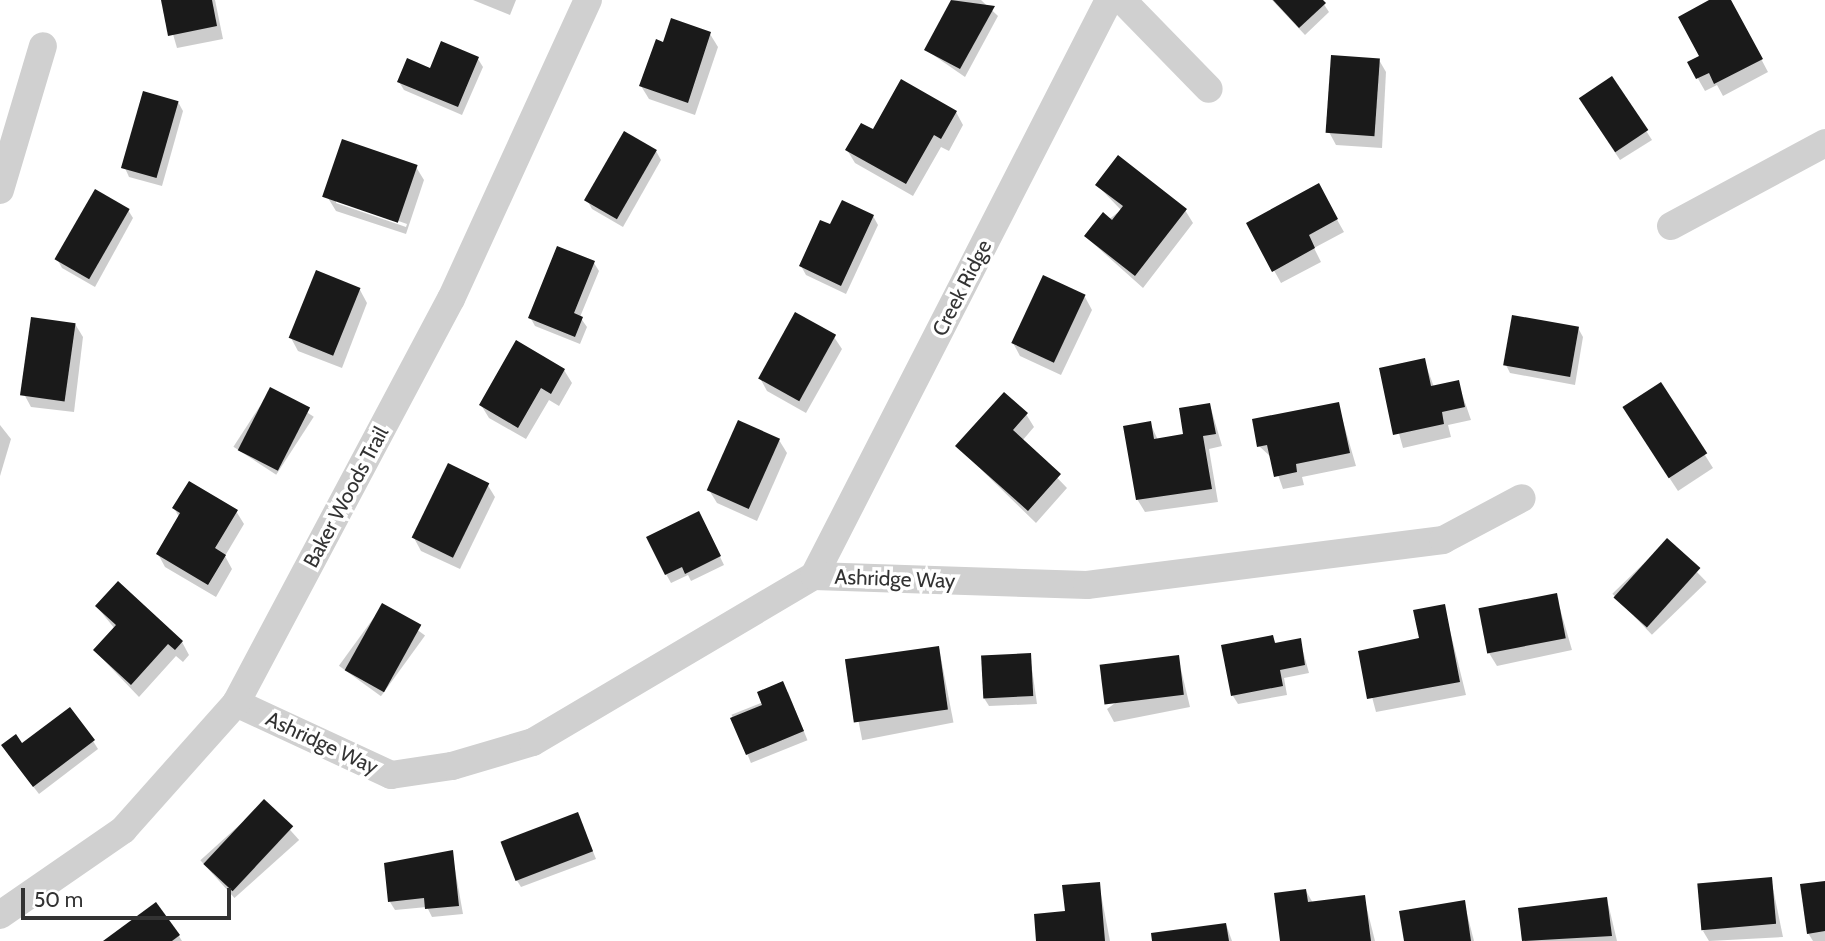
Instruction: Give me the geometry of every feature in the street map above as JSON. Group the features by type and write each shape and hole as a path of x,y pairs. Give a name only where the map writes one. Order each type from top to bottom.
{"street":[{"name":"Baker Woods Trail","path":"0,915 123,830 236,703 451,299 588,0"},
{"name":"Creek Ridge","path":"814,576 1109,0"},
{"path":"1122,0 1209,89"},
{"path":"0,190 43,46"},
{"path":"1671,226 1825,143"},
{"name":"Ashridge Way","path":"236,703 391,775 453,766 533,742 814,576 1087,585 1443,540 1522,498"}],"building":[{"path":"161,0 212,0 217,26 168,36"},
{"path":"951,0 995,6 960,69 924,50"},
{"path":"1273,0 1323,0 1326,3 1299,28"},
{"path":"1709,0 1731,0 1763,59 1714,84 1709,73 1696,79 1687,62 1699,56 1678,17"},
{"path":"671,18 711,32 688,103 639,86 656,39 663,42"},
{"path":"441,41 479,57 458,107 397,82 407,58 430,68"},
{"path":"1331,55 1380,58 1374,136 1326,133"},
{"path":"1612,76 1648,130 1615,152 1579,98"},
{"path":"901,79 957,111 941,139 934,135 906,184 845,150 861,123 873,129"},
{"path":"143,91 179,101 157,178 121,168"},
{"path":"624,131 657,150 617,219 584,200"},
{"path":"342,139 418,165 398,223 322,197"},
{"path":"1118,155 1187,209 1135,276 1084,236 1103,212 1112,220 1123,206 1095,185"},
{"path":"1319,183 1338,219 1309,235 1315,248 1272,272 1246,223"},
{"path":"95,189 130,209 89,279 55,259"},
{"path":"842,200 874,215 841,286 799,266 820,220 830,224"},
{"path":"557,246 595,261 574,313 583,317 575,337 528,318"},
{"path":"316,270 361,288 333,356 289,338"},
{"path":"1043,275 1086,295 1054,363 1011,343"},
{"path":"795,312 836,335 799,401 758,378"},
{"path":"1512,315 1579,327 1570,377 1503,365"},
{"path":"31,317 76,323 65,401 20,395"},
{"path":"516,340 565,369 551,394 541,388 518,428 479,405"},
{"path":"1425,358 1431,386 1459,380 1465,407 1442,412 1444,424 1393,435 1379,368"},
{"path":"1661,382 1707,453 1669,478 1622,407"},
{"path":"270,387 310,407 278,471 238,450"},
{"path":"1004,392 1028,413 1013,430 1061,474 1028,511 955,446"},
{"path":"1339,402 1350,453 1296,464 1297,472 1274,477 1267,445 1257,447 1252,419"},
{"path":"1210,403 1216,434 1203,436 1212,489 1136,500 1123,426 1151,421 1154,439 1183,434 1179,408"},
{"path":"738,420 780,439 749,509 707,490"},
{"path":"448,463 489,483 453,558 412,538"},
{"path":"189,481 238,510 215,548 226,555 208,585 156,554 180,513 172,508"},
{"path":"699,511 721,556 685,574 682,567 665,575 646,537"},
{"path":"1667,538 1700,568 1647,628 1613,597"},
{"path":"118,581 183,641 175,650 168,644 131,685 93,650 116,625 95,606"},
{"path":"1557,593 1566,638 1487,653 1478,608"},
{"path":"382,603 421,625 384,692 345,670"},
{"path":"1445,604 1460,682 1367,699 1358,651 1419,638 1413,610"},
{"path":"1273,635 1275,643 1301,638 1305,665 1280,670 1283,686 1231,696 1221,645"},
{"path":"939,646 948,709 854,723 845,659"},
{"path":"1031,653 1033,696 983,699 981,656"},
{"path":"1179,655 1184,695 1104,704 1100,665"},
{"path":"783,681 804,731 746,755 730,718 762,705 757,692"},
{"path":"70,707 95,740 33,787 1,745 16,734 22,743"},
{"path":"264,799 293,826 233,891 203,864"},
{"path":"578,812 593,851 516,881 501,842"},
{"path":"453,850 459,906 425,909 424,898 388,902 384,863"},
{"path":"1772,877 1776,924 1701,930 1697,884"},
{"path":"1825,881 1825,931 1807,934 1800,884"},
{"path":"1100,882 1105,941 1036,941 1034,914 1065,911 1062,885"},
{"path":"1306,889 1308,902 1365,895 1371,941 1280,941 1274,893"},
{"path":"1607,897 1612,936 1522,941 1518,908"},
{"path":"1465,900 1471,941 1404,941 1399,911"},
{"path":"156,902 180,935 172,941 103,941"},
{"path":"1226,923 1229,941 1152,941 1151,933"}]}
